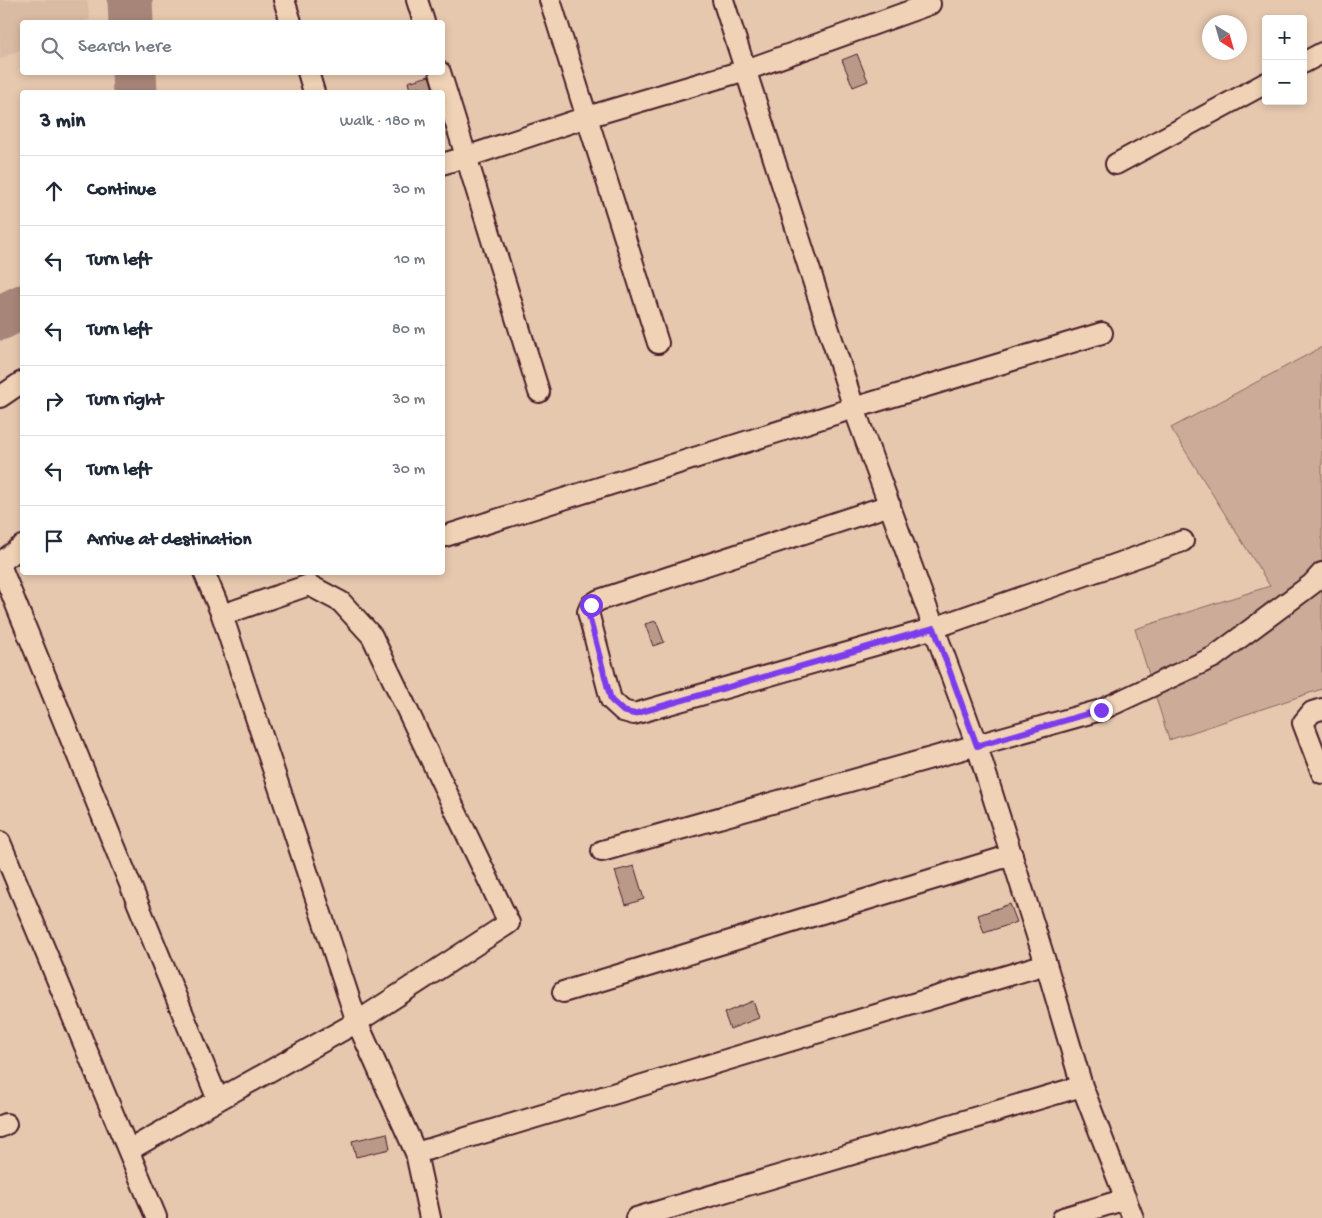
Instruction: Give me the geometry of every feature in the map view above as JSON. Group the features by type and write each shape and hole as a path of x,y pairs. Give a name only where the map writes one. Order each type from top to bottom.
{"street":[{"path":"284,0 291,20"},
{"path":"417,0 423,20"},
{"path":"550,0 658,343"},
{"path":"723,0 854,408 977,746 1046,964 1082,1086 1133,1218"},
{"path":"445,163 746,70 930,4"},
{"path":"1307,61 1322,53"},
{"path":"309,75 313,90"},
{"path":"441,75 539,392"},
{"path":"1116,164 1262,85"},
{"path":"445,536 854,408 1102,333"},
{"path":"0,397 20,383"},
{"path":"890,505 599,600 591,605 588,612 611,700 623,711 634,714 934,628 1183,541"},
{"path":"20,548 0,564 218,1100"},
{"path":"602,851 1101,710 1214,657 1312,584 1322,573"},
{"path":"205,575 222,615 358,1022 416,1153 430,1218"},
{"path":"129,1150 358,1022 509,922 372,636 341,602 309,584 222,615"},
{"path":"1322,709 1312,712 1302,723 1322,773"},
{"path":"0,842 156,1217"},
{"path":"563,992 1012,855"},
{"path":"416,1153 1046,964"},
{"path":"636,1218 1082,1086"},
{"path":"1063,1218 1126,1199"}],"shaded area":[{"path":"0,0 87,0 90,19 88,20 20,20 20,50 0,59"},
{"path":"1322,347 1322,689 1169,740 1135,629 1270,586 1171,428"}],"building":[{"path":"857,54 868,81 853,87 842,60"},
{"path":"429,76 433,90 421,90 420,87 410,90 408,82"},
{"path":"656,621 664,642 653,646 645,624"},
{"path":"634,866 644,899 626,905 615,871"},
{"path":"1010,904 1017,922 984,933 978,915"},
{"path":"753,1001 759,1018 730,1029 724,1013"},
{"path":"387,1133 390,1149 356,1157 352,1141"}],"waterway":[{"path":"130,0 131,20"},
{"path":"134,75 135,90"},
{"path":"0,318 20,308"}],"route":[{"path":"591,605 588,612 611,700 623,711 634,714 934,628 977,746 1101,710"}]}
